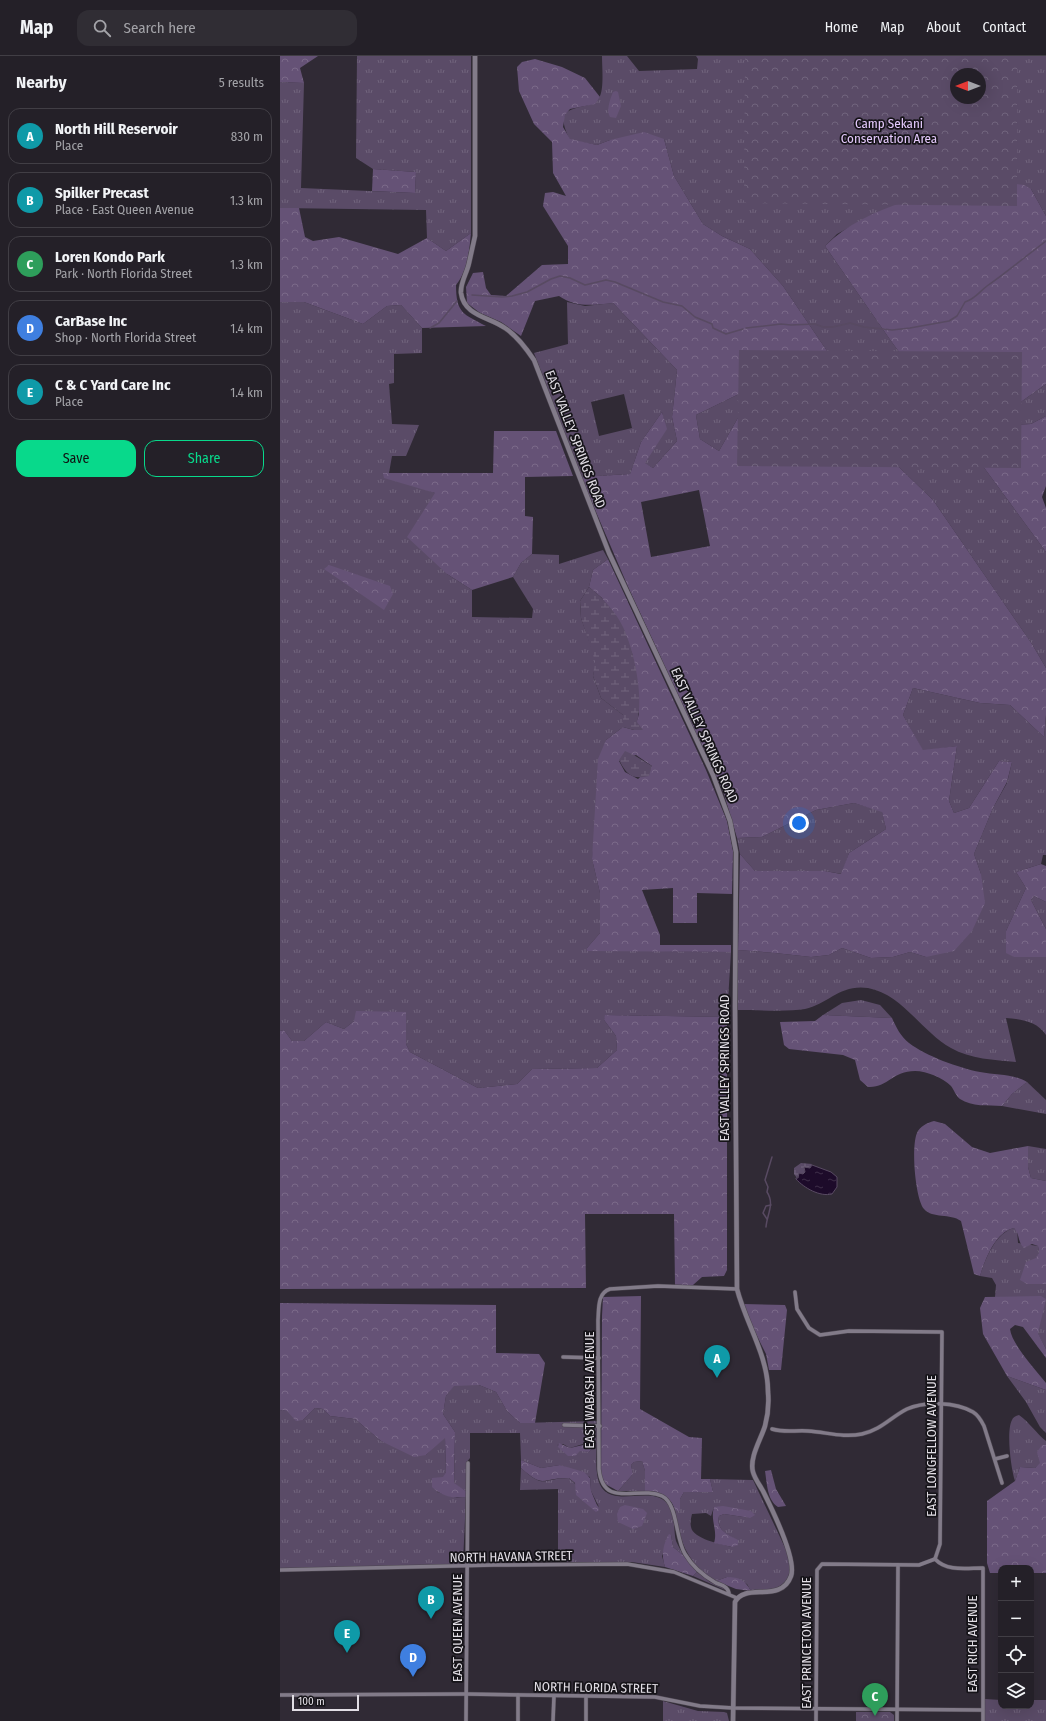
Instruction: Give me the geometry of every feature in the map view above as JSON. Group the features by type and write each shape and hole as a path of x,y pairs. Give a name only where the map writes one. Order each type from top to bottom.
{"street":[{"name":"EAST VALLEY SPRINGS ROAD","path":"475,56 475,236 469,265 461,292 462,300 467,308 505,328 523,344 534,360 609,554 713,775 730,821 736,852 735,1006 738,1289 742,1310 762,1354 768,1382 768,1408 765,1425 753,1461 752,1470 755,1480 770,1506 790,1554 792,1566 790,1579 780,1588 765,1593 746,1593 737,1598"},
{"name":"EAST WABASH AVENUE","path":"729,1593 726,1588 704,1574 688,1559 679,1543 673,1510 668,1500 656,1494 618,1494 605,1487 601,1480 599,1469 599,1313 600,1297 603,1292 610,1289 658,1286 738,1289"},
{"name":"EAST LONGFELLOW AVENUE","path":"795,1292 797,1309 809,1328 820,1335 849,1331 942,1332 940,1405 940,1544 936,1559"},
{"path":"564,1357 599,1358"},
{"path":"772,1429 785,1432 805,1430 839,1435 862,1434 884,1426 906,1410 915,1406 940,1405 966,1409 980,1418 984,1426 1002,1483"},
{"path":"564,1426 600,1426"},
{"path":"995,1459 1007,1456"},
{"name":"EAST QUEEN AVENUE","path":"466,1721 468,1463"},
{"path":"897,1721 898,1565 919,1565 936,1559"},
{"name":"EAST RICH AVENUE","path":"936,1559 941,1565 947,1568 983,1568 983,1721"},
{"name":"NORTH HAVANA STREET","path":"280,1570 602,1563 640,1565 682,1574 729,1593 737,1598"},
{"name":"EAST PRINCETON AVENUE","path":"816,1721 818,1566 822,1564 898,1565"},
{"path":"733,1721 733,1613 737,1598"},
{"name":"NORTH FLORIDA STREET","path":"280,1696 466,1694 655,1697 700,1706 733,1708 982,1710"},
{"path":"518,1695 518,1721"},
{"path":"553,1721 554,1696"},
{"path":"586,1696 586,1721"}],"green space":[{"path":"280,56 318,56 300,68 304,83 280,82"},
{"path":"357,56 471,56 471,233 446,251 427,238 426,210 280,208 280,82 304,83 301,188 415,193 416,172 373,169 356,158"},
{"path":"602,56 627,56 639,71 697,69 698,59 696,56 1046,56 1046,216 1031,189 861,221 837,234 825,246 891,341 1046,552 1046,668 1032,644 933,500 876,445 844,376 783,286 750,249 722,236 703,224 674,176 664,139 610,140 597,145 570,140 564,126 564,117 568,112 574,109 596,102 600,96 602,82"},
{"name":"Camp Sekani Conservation Area","path":"745,56 1017,56 1017,206 744,203"},
{"path":"535,59 562,67 585,78 600,97 595,104 570,109 565,115 563,127 570,139 597,145 610,140 644,132 664,139 674,176 703,224 722,236 750,249 783,286 844,376 876,445 933,500 1032,644 1046,668 1046,715 1044,737 1010,705 980,703 913,688 903,715 923,750 957,746 949,801 954,813 969,808 999,761 1012,762 1007,782 993,808 974,854 981,874 985,903 972,931 954,951 926,957 910,952 893,957 871,958 842,948 829,955 811,957 738,950 740,854 755,871 825,871 841,874 849,853 886,829 882,812 854,803 816,810 762,837 737,838 724,794 629,589 581,477 630,474 641,442 662,412 667,429 645,463 653,468 677,441 672,417 677,370 613,303 585,305 565,300 559,296 535,301 521,336 501,322 480,313 467,303 466,287 473,273 483,272 486,288 491,295 506,296 542,265 568,264 568,246 543,206 545,193 553,192 566,196 553,173 552,142 534,124 519,91 517,67 522,62","holes":["741,393 743,409 719,451 700,439 696,415","699,490 710,546 651,557 641,502"]},
{"path":"613,92 618,92 621,106 616,118 610,117 608,111"},
{"path":"373,169 416,172 415,193 372,191"},
{"path":"995,181 1024,185 1031,189 1046,216 1046,384 1018,404 1013,425 1031,424 1046,416 1046,486 1042,497 1046,508 1046,552 891,341 825,246 843,231 862,219 883,210 905,202 950,190"},
{"path":"280,208 299,208 305,237 313,241 339,237 398,254 427,238 446,251 471,233 467,260 463,273 456,285 456,295 460,308 463,312 472,319 486,326 422,328 401,305 387,306 363,324 304,302 280,302"},
{"path":"280,302 304,302 363,324 387,306 401,305 422,328 422,353 394,354 394,383 389,384 392,424 419,425 406,456 392,456 389,473 383,473 435,493 447,574 472,590 472,617 532,618 533,609 513,577 521,563 532,554 559,555 559,564 603,550 608,559 593,570 589,587 580,601 581,618 596,661 593,676 601,698 623,715 623,727 606,740 592,859 600,893 600,933 587,948 587,950 731,952 727,1017 606,1015 604,1020 616,1036 617,1050 597,1068 532,1069 517,1084 478,1088 410,1052 406,1044 406,1013 354,1021 344,1029 326,1022 304,1041 292,1041 284,1030 280,1031"},
{"path":"567,302 585,306 613,303 677,370 672,417 677,441 653,468 644,463 666,429 662,412 641,442 630,474 581,477 534,353 568,344","holes":["624,394 632,428 599,436 591,402"]},
{"path":"739,350 1022,352 1021,468 737,466"},
{"path":"1046,384 1046,416 1031,424 1013,425 1018,404"},
{"path":"741,393 743,409 719,451 700,439 696,415"},
{"path":"494,431 556,431 573,476 525,477 525,516 533,517 532,554 521,563 513,577 472,590 447,574 407,537 435,493 384,478 383,473 493,473"},
{"path":"608,559 706,770 727,821 733,851 732,894 697,893 697,923 673,923 673,888 642,890 660,935 660,945 731,945 731,952 587,951 587,948 600,933 600,893 592,859 598,759 606,740 623,727 634,730 639,714 637,682 632,653 602,598 589,587 593,570","holes":["636,755 652,766 638,779 625,772 619,761"]},
{"path":"329,565 390,586 393,594 384,610 324,569"},
{"path":"589,587 613,610 627,637 631,648 639,687 639,712 637,722 643,730 634,730 623,727 623,715 601,698 593,676 595,661 581,618 580,601"},
{"path":"913,688 980,703 1010,705 1044,737 1046,715 1046,855 1043,855 1041,864 1016,872 1026,888 1006,931 1014,957 1046,957 1046,1035 1042,1030 1033,1024 1023,1020 1006,1018 1016,1062 991,1060 958,1052 931,1033 902,1005 880,992 868,988 850,989 805,1009 781,1011 738,1010 738,950 811,957 829,955 842,948 871,958 893,957 910,952 926,957 981,874 974,854 993,808 1007,783 1012,762 999,761 969,808 954,813 949,801 957,746 923,751 903,715"},
{"path":"625,751 652,766 649,776 634,777 628,773 619,760"},
{"path":"854,803 882,811 886,829 849,853 842,874 825,871 755,871 740,854 737,838 762,837 816,810"},
{"path":"1041,864 1046,866 1046,902 1034,896 1031,900 1046,929 1046,957 1014,957 1006,953 1006,931 1026,888 1016,872"},
{"path":"1034,896 1046,902 1046,929 1031,900"},
{"path":"861,1000 880,1005 892,1018 823,1015 842,1003"},
{"path":"356,1011 406,1012 406,1044 410,1052 478,1088 517,1084 532,1069 597,1068 617,1050 616,1036 604,1020 605,1015 727,1017 727,1270 724,1276 702,1277 693,1285 675,1285 674,1214 585,1214 586,1288 280,1289 280,1031 284,1030 292,1041 304,1041 326,1022 344,1029 354,1021"},
{"path":"823,1015 892,1018 899,1032 906,1041 933,1057 972,1070 1016,1077 1027,1082 1012,1094 1002,1106 980,1105 965,1102 956,1095 951,1086 944,1080 920,1071 907,1072 895,1076 881,1085 868,1087 860,1080 855,1060 843,1055 789,1049 784,1045 780,1022 815,1021"},
{"path":"1027,1082 1046,1100 1046,1114 1002,1106 1012,1094"},
{"path":"934,1121 945,1124 972,1147 990,1153 1028,1146 1028,1167 1031,1178 1046,1181 1046,1284 1027,1284 1020,1280 1026,1262 1036,1258 1039,1252 1038,1246 1032,1244 1024,1248 1020,1243 1014,1228 1001,1235 996,1241 988,1255 980,1276 974,1274 961,1221 952,1217 932,1214 924,1209 916,1184 914,1160 915,1140 920,1128"},
{"path":"1028,1146 1046,1149 1046,1181 1031,1178 1028,1167"},
{"path":"801,1163 812,1164 810,1168 804,1168 805,1172 803,1174 799,1174 797,1178 794,1174 794,1168"},
{"path":"1014,1228 1017,1230 1018,1243 1038,1246 1039,1252 1027,1284 1046,1284 1046,1349 1019,1297 995,1297 996,1285 992,1278 980,1276 988,1255 996,1241 1001,1235"},
{"path":"641,1296 640,1409 689,1437 702,1438 701,1479 710,1479 713,1492 684,1492 680,1499 680,1511 675,1510 671,1501 664,1495 645,1491 645,1471 642,1461 634,1462 631,1465 633,1474 618,1491 605,1484 601,1475 603,1297"},
{"path":"1041,1296 1046,1299 1038,1333 1046,1349 1046,1358 1023,1327 1015,1325 1010,1329 1020,1350 1046,1383 1046,1390 1007,1376 983,1334 980,1308 985,1297"},
{"path":"280,1303 496,1305 496,1353 539,1354 545,1363 535,1423 520,1423 507,1411 496,1392 479,1385 454,1386 446,1396 443,1414 455,1432 454,1483 466,1491 466,1497 457,1498 444,1495 432,1487 432,1478 443,1477 446,1472 445,1438 426,1455 414,1457 381,1441 355,1419 330,1416 323,1409 315,1408 303,1420 296,1421 287,1411 280,1410"},
{"path":"743,1304 785,1305 787,1310 781,1370 769,1370 766,1354"},
{"path":"1007,1376 1046,1390 1046,1433 1040,1427 1026,1402"},
{"path":"454,1385 479,1385 496,1392 507,1411 520,1423 598,1421 596,1465 598,1479 603,1489 610,1494 619,1496 650,1496 659,1498 667,1503 672,1511 676,1541 683,1555 673,1547 671,1535 662,1556 665,1567 632,1562 558,1562 558,1489 520,1490 521,1468 529,1475 540,1481 569,1478 599,1507 591,1491 590,1477 560,1465 541,1468 521,1460 520,1433 470,1433 470,1458 466,1463 466,1491 454,1484 455,1432 443,1414 446,1396","holes":["585,1441 589,1442 592,1449 589,1452 570,1448 583,1444","563,1444 570,1448 557,1445"]},
{"path":"315,1408 323,1409 330,1416 355,1419 381,1441 426,1455 445,1437 446,1472 437,1492 457,1498 466,1497 463,1563 459,1565 280,1569 280,1410 287,1411 303,1420"},
{"path":"1019,1415 1046,1441 1046,1445 1042,1445 1040,1464 1035,1468 1020,1467 1015,1481 1012,1468 1009,1432 1012,1419"},
{"path":"586,1433 590,1437 589,1442 592,1449 589,1452 580,1451 575,1456 568,1456 558,1447 559,1443 570,1448 583,1445"},
{"path":"1042,1445 1046,1445 1046,1573 1034,1573 1034,1565 998,1565 998,1573 990,1573 987,1563 987,1501 1015,1481 1020,1467 1035,1468 1040,1463 1037,1452"},
{"path":"521,1460 541,1468 560,1465 584,1472 590,1478 591,1491 599,1510 596,1512 576,1495 575,1483 569,1478 540,1481 529,1475 521,1468"},
{"path":"642,1461 645,1471 645,1491 618,1491 633,1474 631,1465 634,1462"},
{"path":"771,1470 776,1489 786,1506 778,1507 774,1504 770,1496 765,1471"},
{"path":"710,1479 753,1480 789,1556 789,1574 782,1585 768,1590 751,1591 747,1584 727,1577 716,1581 698,1567 686,1551 679,1532 675,1510 680,1509 680,1499 684,1492 713,1492","holes":["714,1507 750,1518 724,1514 719,1516 719,1525 723,1531 738,1541 732,1547 702,1538 693,1531 691,1525 692,1514 706,1513 711,1516"]},
{"path":"625,1505 643,1509 647,1513 642,1526 633,1529 618,1522 617,1514 620,1507"},
{"path":"723,1506 751,1511 755,1515 750,1518 724,1514 719,1516 719,1525 723,1531 738,1540 738,1545 732,1547 714,1543 714,1507"},
{"path":"669,1534 671,1535 673,1547 683,1555 697,1572 693,1576 665,1567 663,1550"},
{"path":"697,1572 710,1582 724,1588 725,1590 693,1576"},
{"path":"727,1577 741,1580 751,1591 736,1589 716,1581"},
{"path":"985,1699 998,1700 998,1709 1034,1709 1034,1700 1046,1700 1046,1721 985,1721"},
{"path":"663,1701 698,1711 724,1712 727,1713 729,1721 663,1721"},
{"path":"856,1712 890,1712 894,1715 894,1721 856,1721"}],"water":[{"path":"812,1165 831,1172 837,1177 837,1187 832,1194 827,1195 812,1191 803,1186 796,1179 798,1178 799,1173 803,1174 805,1172 804,1167 810,1168"}],"waterway":[{"path":"746,328 781,324 815,324 823,327 833,327 850,323 864,327 892,330 949,321 957,316 965,302 974,297 1046,241"},
{"path":"472,295 502,297 512,296 527,292 551,279 560,276 570,278 585,285 606,280 615,282 663,302 682,306 695,317 712,324 713,328 726,334 743,329"},
{"path":"430,328 439,323 457,301"},
{"path":"766,1227 770,1201 767,1192 768,1187 765,1180 772,1157"},
{"path":"767,1219 763,1213 766,1206 771,1205"}],"place":[{"name":"North Hill Reservoir","path":"717,1378"},
{"name":"Spilker Precast","path":"431,1619"},
{"name":"C & C Yard Care Inc","path":"347,1653"},
{"name":"CarBase Inc","path":"413,1677"},
{"name":"Loren Kondo Park","path":"875,1716"}]}
